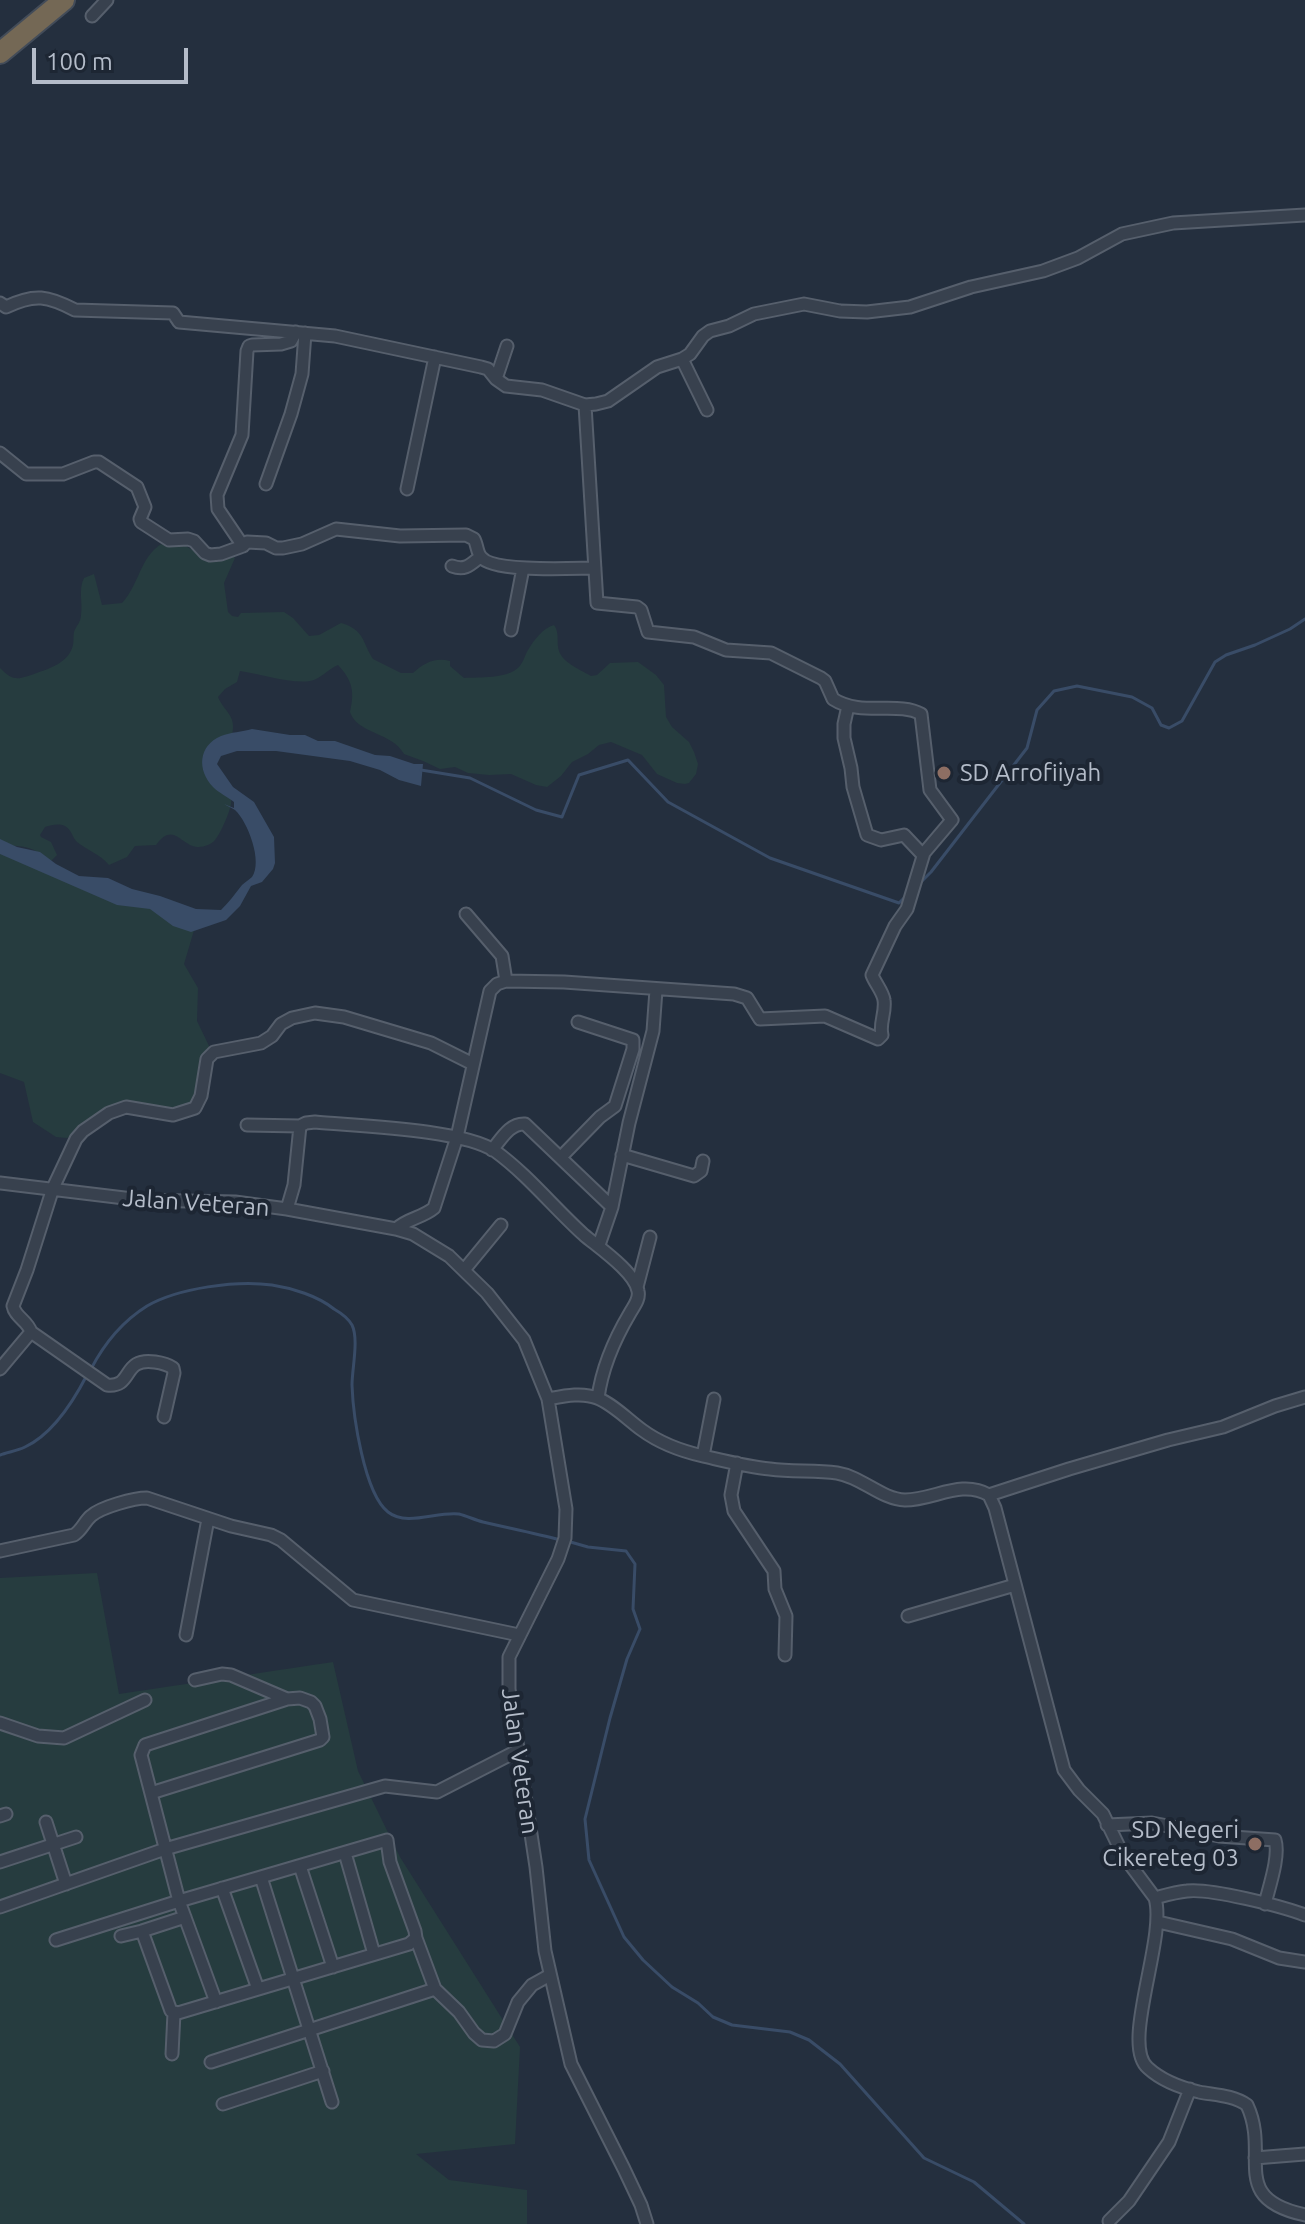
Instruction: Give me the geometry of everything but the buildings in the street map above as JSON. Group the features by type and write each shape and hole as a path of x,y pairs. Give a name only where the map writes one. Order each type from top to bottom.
{"highway":[{"path":"0,53 64,0"}],"street":[{"path":"92,16 107,0"},
{"path":"2,306 46,298 75,310 173,313 179,322 335,336 481,367 488,369 506,386 542,390 585,405 608,401 657,367 690,354 710,331 754,314 804,304 849,312 910,307 971,287 1043,271 1078,258 1122,234 1173,223 1305,215"},
{"path":"266,484 302,374 301,332"},
{"path":"243,546 218,509 217,495 242,435 247,351 252,345 291,341 301,332"},
{"path":"496,379 507,346"},
{"path":"407,489 435,357"},
{"path":"682,359 707,410"},
{"path":"396,1229 404,1221 424,1215 434,1208 457,1137 490,991 497,984 506,981 564,982 734,994 747,998 760,1019 825,1016 878,1039 882,1035 880,1024 884,997 872,975 895,926 907,909 924,853 952,820 930,790 921,714 911,710 848,706 833,699 821,678 771,653 726,650 694,637 648,632 641,610 637,607 597,603 585,405"},
{"path":"1,457 26,474 63,474 99,462 137,487 145,507 141,522 169,540 194,541 210,555 221,554 247,542 283,548 344,529 400,536 469,536 476,542 480,557 487,561 523,568 595,568"},
{"path":"452,566 465,568 480,557"},
{"path":"511,630 523,568"},
{"path":"848,706 844,738 853,787 867,835 881,840 904,835 924,853"},
{"path":"466,914 502,956 506,981"},
{"path":"599,1245 612,1207 653,1031 656,990"},
{"path":"164,1417 174,1373 168,1364 134,1363 121,1383 107,1385 31,1332 14,1311 13,1306 53,1188 76,1139 94,1122 126,1107 173,1115 195,1108 201,1096 207,1059 214,1052 261,1043 272,1036 281,1024 315,1013 344,1017 431,1043 473,1064"},
{"path":"561,1157 615,1106 633,1049 633,1040 578,1022"},
{"path":"247,1125 300,1126 315,1122 457,1137 492,1150 616,1260 637,1287 637,1302 618,1333 601,1374 598,1398"},
{"path":"492,1150 512,1126 520,1123 531,1127 612,1207"},
{"path":"287,1209 294,1185 300,1126"},
{"path":"622,1155 694,1176 701,1171 703,1161"},
{"name":"Jalan Veteran","path":"0,1183 141,1200 235,1202 413,1234 449,1256 464,1270 487,1293 524,1340 548,1399 566,1509 565,1538 558,1559 509,1657 509,1689 517,1751 536,1867 545,1951 575,2075 624,2169 647,2224"},
{"path":"464,1270 501,1225"},
{"path":"637,1287 650,1237"},
{"path":"0,1369 31,1332"},
{"path":"548,1399 567,1395 598,1398 661,1442 703,1456 768,1469 850,1476 898,1499 922,1498 960,1488 972,1488 989,1495 1168,1440 1223,1427 1305,1397"},
{"path":"703,1456 714,1399"},
{"path":"737,1463 731,1503 774,1571 775,1589 786,1616 785,1655"},
{"path":"989,1495 1064,1770 1098,1808 1123,1855 1155,1898 1158,1922 1142,2011 1139,2055 1147,2068 1190,2089 1232,2098 1247,2105 1254,2125 1257,2180 1263,2196 1276,2205 1305,2215"},
{"path":"0,1551 74,1535 80,1532 91,1515 137,1498 147,1498 231,1526 271,1535 353,1600 519,1635"},
{"path":"186,1635 208,1519"},
{"path":"908,1616 1015,1585"},
{"path":"195,1680 231,1675 287,1699"},
{"path":"151,1793 320,1740 323,1733 315,1706 307,1699 287,1699 145,1745 141,1755 179,1901 216,2002"},
{"path":"0,1723 38,1736 64,1738 145,1700"},
{"path":"0,1907 165,1849 385,1786 437,1792 517,1751"},
{"path":"46,1822 66,1884"},
{"path":"1107,1825 1152,1823 1219,1836 1275,1840 1276,1855 1265,1904"},
{"path":"0,1862 76,1837"},
{"path":"56,1940 387,1840 390,1862 435,1989 459,2012 474,2033 486,2041 494,2041 505,2034 518,2002 528,1992 536,1992 551,1980"},
{"path":"345,1853 374,1954"},
{"path":"300,1866 333,1967"},
{"path":"261,1877 332,2102"},
{"path":"222,1888 258,1989"},
{"path":"1155,1898 1188,1890 1200,1891 1305,1915"},
{"path":"121,1936 185,1917"},
{"path":"1158,1922 1222,1936 1279,1958 1305,1962"},
{"path":"142,1931 174,2013 172,2054"},
{"path":"174,2013 409,1944 416,1938"},
{"path":"211,2062 435,1989"},
{"path":"223,2104 323,2071"},
{"path":"1109,2221 1129,2201 1169,2142 1190,2089"},
{"path":"1255,2158 1305,2154"}],"green space":[{"path":"174,539 194,551 216,548 235,558 224,583 228,612 232,616 284,612 309,636 319,635 341,623 359,633 373,659 401,673 413,673 439,660 450,661 450,666 464,678 507,674 520,665 539,635 554,625 561,655 591,676 597,675 610,663 638,662 664,685 666,717 689,742 698,764 696,774 689,783 677,783 657,774 642,755 611,742 599,745 572,762 547,787 511,774 468,773 455,767 440,769 404,754 391,741 354,719 350,712 351,686 338,665 318,678 302,682 240,671 237,682 218,697 233,723 232,735 206,756 231,800 226,820 212,843 193,846 168,835 156,845 135,846 127,857 109,865 77,842 65,826 60,825 45,827 40,835 51,842 57,855 50,862 30,848 0,845 0,668 8,675 19,678 63,661 71,651 74,632 81,617 84,578 94,574 102,605 122,603 154,549"},
{"path":"0,853 195,927 184,964 198,988 197,1021 211,1050 203,1096 185,1111 126,1105 67,1138 56,1137 33,1122 24,1082 0,1073"},
{"path":"97,1573 119,1694 333,1662 358,1771 400,1857 520,2047 515,2144 416,2154 449,2180 527,2190 527,2224 0,2224 0,1578"}],"water":[{"path":"252,729 305,735 318,741 335,741 375,755 423,764 421,786 350,761 276,751 237,751 221,756 217,764 233,787 254,802 274,837 275,863 262,882 251,886 240,906 226,920 191,932 173,926 150,909 117,905 0,854 0,839 40,852 79,876 108,878 132,889 196,909 221,910 252,877 255,852 240,816 224,804 234,808 234,802 208,780 202,759 213,740"}],"waterway":[{"path":"919,884 1027,748 1037,710 1054,691 1077,686 1132,697 1152,708 1161,725 1169,728 1182,721 1215,662 1290,629 1305,619"},
{"path":"421,770 470,778 536,810 562,817 579,775 628,760 668,802 770,858 899,903 907,895"},
{"path":"91,1369 122,1326 147,1306 175,1294 242,1284 272,1285 304,1293 328,1304 352,1325 355,1346 352,1385 358,1433 372,1488 388,1512 404,1518 459,1514 560,1540"},
{"path":"0,1455 25,1447 45,1434 69,1406 87,1375"},
{"path":"567,1541 588,1547 626,1551 635,1564 633,1609 640,1629 627,1659 585,1819 589,1860 624,1937 672,1987 698,2003 713,2017 732,2025 790,2032 809,2040 840,2064 924,2158 974,2182 1024,2224"}],"place":[{"name":"SD Arrofiiyah","path":"944,773"},
{"name":"SD Negeri Cikereteg 03","path":"1255,1844"}]}
